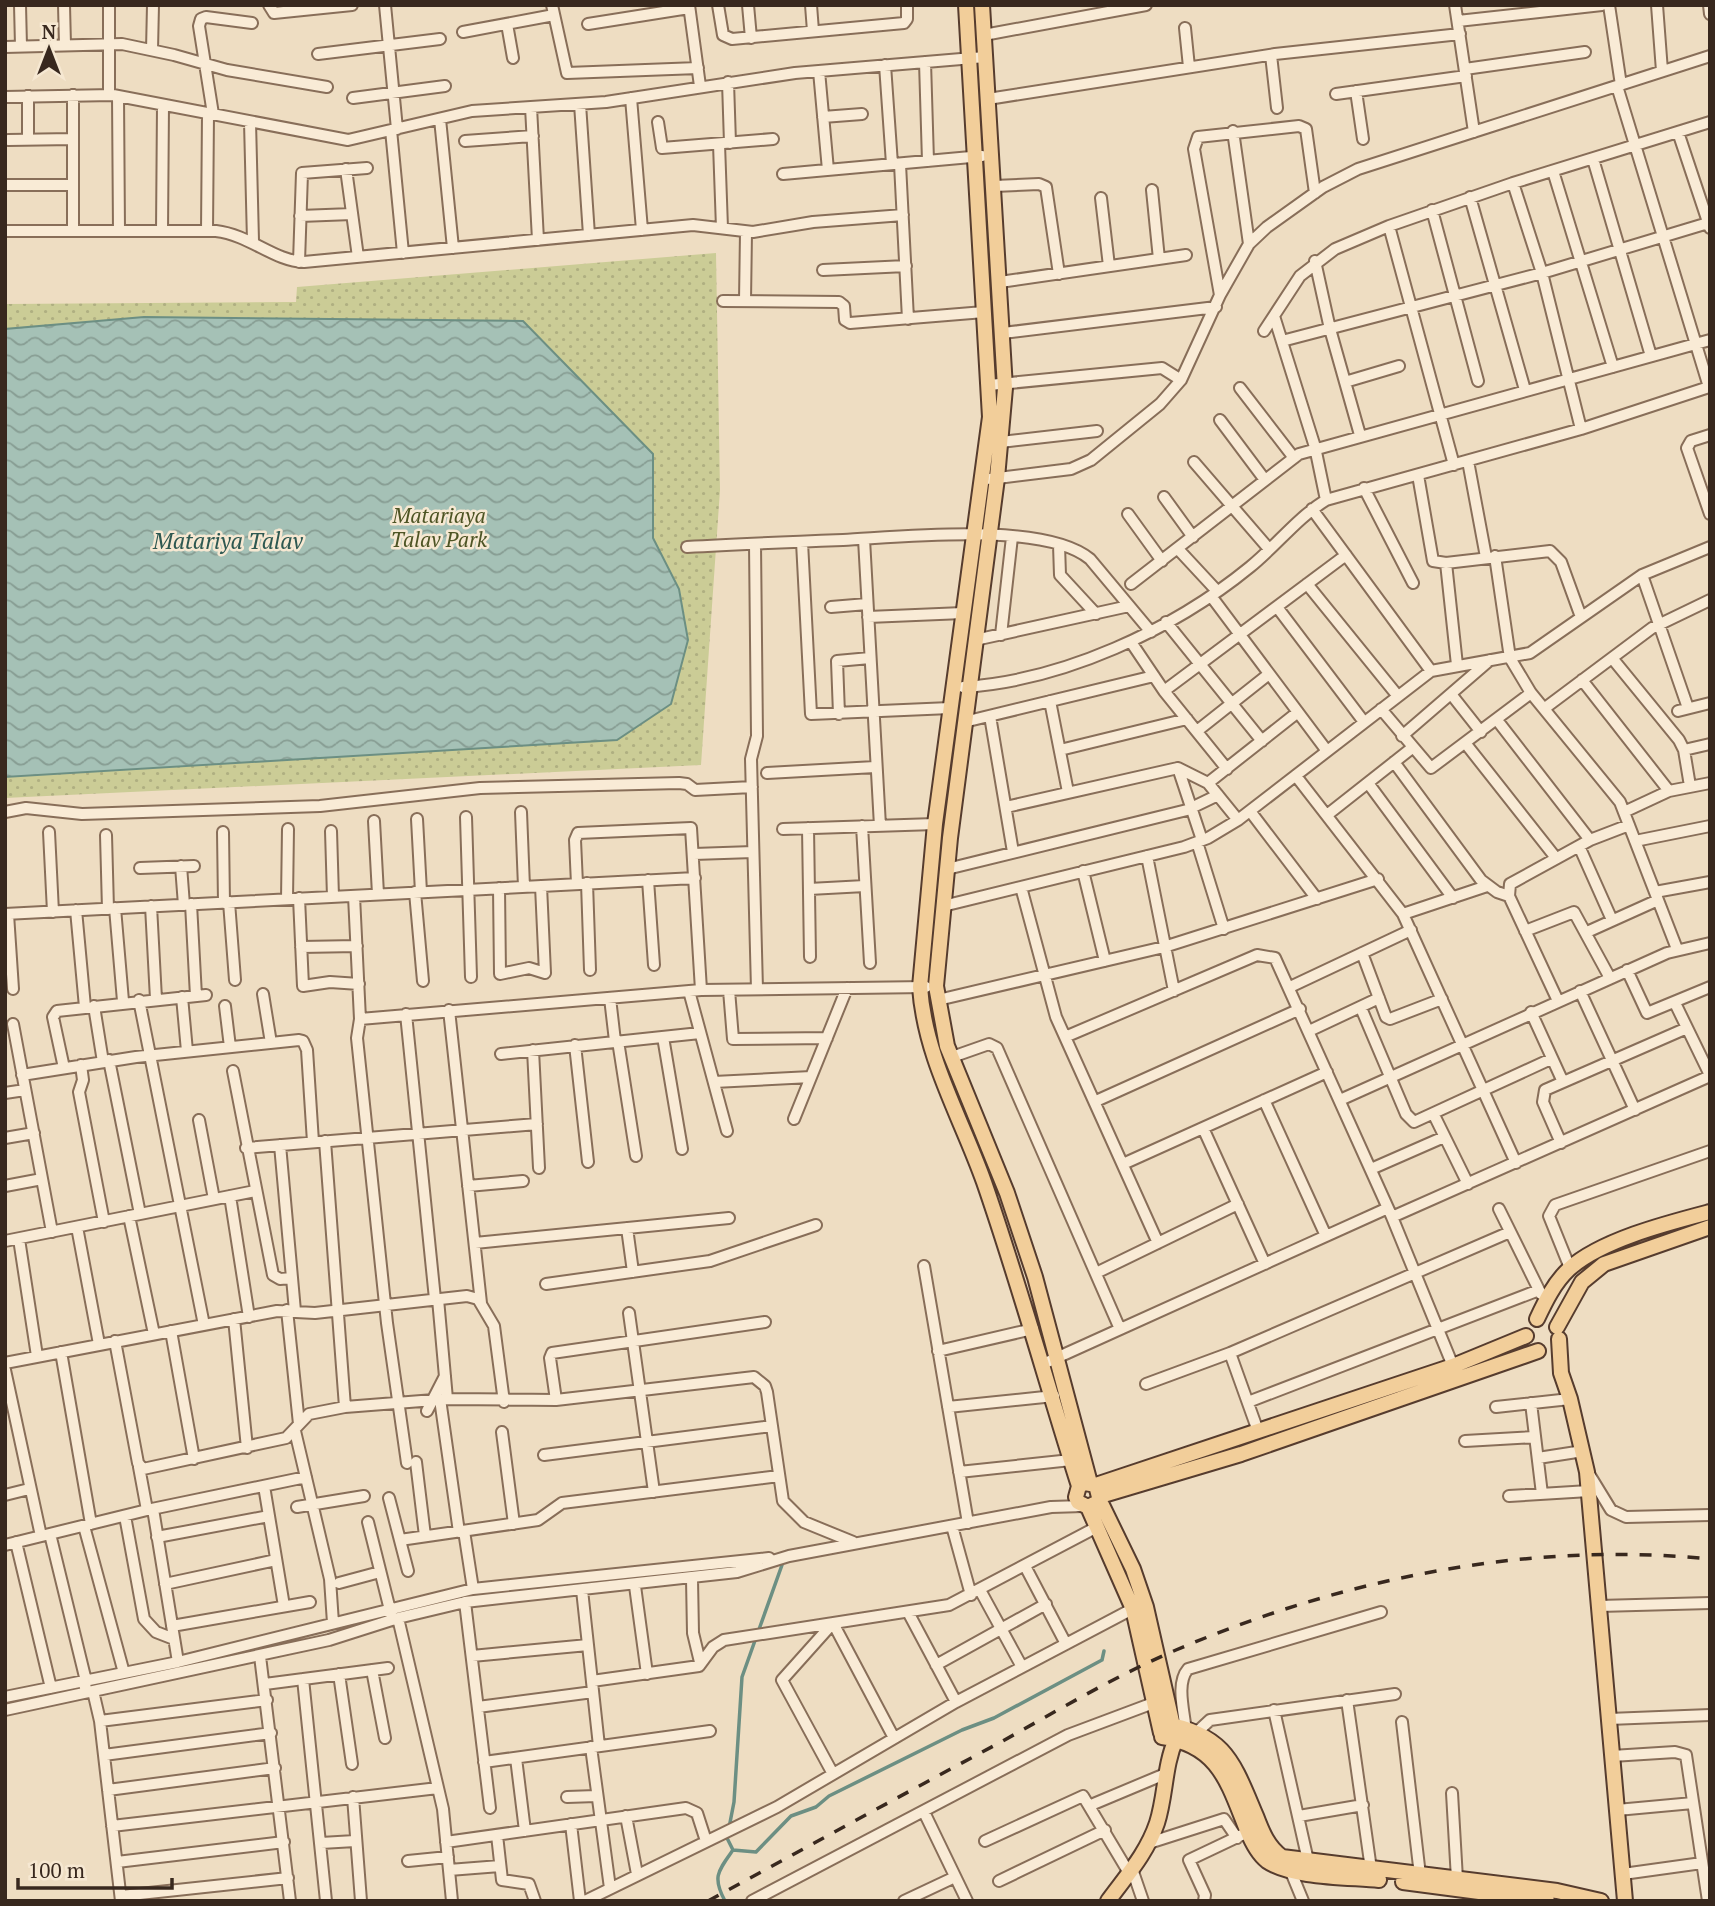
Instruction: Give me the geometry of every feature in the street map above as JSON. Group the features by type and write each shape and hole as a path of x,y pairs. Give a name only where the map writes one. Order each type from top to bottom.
{"main road":[{"path":"967,5 990,417 981,480 982,534 975,640 943,906 937,993 952,1057 1007,1192 1058,1357 1097,1527 1139,1606 1156,1702 1177,1733 1207,1754 1220,1767 1243,1835 1262,1856 1287,1864 1547,1901"},
{"path":"982,5 1003,332 1005,383 1002,442 997,478 963,613 935,824 920,987 929,1045 982,1177 1033,1329 1071,1460 1139,1606 1177,1733 1168,1758 1158,1820 1149,1843 1108,1901"},
{"path":"1537,1320 1542,1297 1570,1268 1612,1243 1710,1212"},
{"path":"1089,1494 1241,1454 1553,1348 1582,1282 1604,1265 1710,1227"},
{"path":"1560,1373 1541,1352 1529,1346 1526,1336 1528,1326 1537,1320 1547,1319 1558,1333 1560,1373 1570,1399 1587,1472 1625,1901"},
{"path":"1089,1494 1258,1431 1452,1366 1526,1336"},
{"path":"1177,1733 1232,1760 1265,1838 1287,1864"},
{"path":"1310,1868 1371,1869 1420,1874 1557,1891 1601,1901"}],"street":[{"path":"20,5 21,46"},
{"path":"64,5 65,45"},
{"path":"108,5 118,230"},
{"path":"152,51 153,5"},
{"path":"269,5 274,13 352,5"},
{"path":"385,5 394,93 403,253"},
{"path":"718,5 726,37 751,38 904,23 907,19 907,5"},
{"path":"748,5 751,38"},
{"path":"811,5 813,32"},
{"path":"984,35 1146,5"},
{"path":"1455,5 1474,132"},
{"path":"1458,22 1602,5"},
{"path":"953,687 1048,670 1131,642 1151,632 1214,594 1312,509 1326,500 1581,429 1709,387 1619,86 1609,5"},
{"path":"1657,5 1662,71"},
{"path":"1709,5 1710,13"},
{"path":"588,24 689,6 700,86"},
{"path":"463,32 507,24 553,10 563,66 570,74 698,68"},
{"path":"207,230 210,114 201,19 206,17 252,23"},
{"path":"507,24 513,58"},
{"path":"1185,28 1189,68"},
{"path":"988,99 1271,55 1460,34"},
{"path":"318,54 440,39"},
{"path":"5,47 109,43 327,87"},
{"path":"1336,94 1585,51"},
{"path":"1271,55 1277,108"},
{"path":"981,480 1071,469 1091,460 1160,404 1181,380 1218,301 1249,244 1267,227 1315,192 1358,169 1710,56"},
{"path":"5,97 114,95 348,140 472,111 580,104 819,71 985,57"},
{"path":"925,62 928,161"},
{"path":"885,65 903,215 908,319"},
{"path":"819,71 828,170"},
{"path":"722,228 728,82"},
{"path":"353,98 445,86"},
{"path":"1356,91 1363,139"},
{"path":"73,95 73,230"},
{"path":"29,96 29,140"},
{"path":"631,97 642,230"},
{"path":"580,104 589,235"},
{"path":"162,230 163,105"},
{"path":"531,107 538,240"},
{"path":"823,117 862,114"},
{"path":"440,119 453,248"},
{"path":"250,122 253,241"},
{"path":"658,122 662,148 773,139"},
{"path":"1264,331 1300,276 1315,261 1335,249 1470,197 1710,122"},
{"path":"1218,301 1194,142 1198,137 1233,131 1299,126 1306,129 1315,192"},
{"path":"1233,131 1249,244"},
{"path":"1282,341 1709,226 1678,132"},
{"path":"465,141 533,136"},
{"path":"8,140 73,139"},
{"path":"783,174 991,156"},
{"path":"1592,159 1651,356"},
{"path":"299,262 302,173 366,168"},
{"path":"346,169 358,257"},
{"path":"1553,171 1583,261 1613,367"},
{"path":"1513,183 1542,273 1581,429"},
{"path":"993,186 1039,184 1046,187 1059,274"},
{"path":"6,185 73,185"},
{"path":"1152,190 1159,259"},
{"path":"1470,197 1525,390"},
{"path":"1101,198 1109,266"},
{"path":"1432,210 1478,381"},
{"path":"300,216 352,214"},
{"path":"5,230 223,231 253,241 286,260 299,262 693,225 746,232 775,230 813,222 903,215"},
{"path":"1389,226 1454,465"},
{"path":"745,301 746,232"},
{"path":"1000,282 1186,255"},
{"path":"1315,261 1330,329 1360,435"},
{"path":"823,270 906,266"},
{"path":"723,301 839,302 844,306 845,320 850,323 984,313"},
{"path":"1003,332 1218,301"},
{"path":"1274,316 1315,447 1326,500"},
{"path":"1132,584 1294,458 1315,447 1710,340"},
{"path":"1345,382 1399,366"},
{"path":"989,385 1162,368 1181,380"},
{"path":"1240,388 1294,458"},
{"path":"1220,420 1265,481"},
{"path":"1002,442 1097,431"},
{"path":"1710,435 1690,441 1687,448 1710,514"},
{"path":"1468,461 1510,658 1531,693 1609,787 1624,812 1677,949"},
{"path":"1194,462 1230,508 1269,549"},
{"path":"1419,475 1431,557 1437,564 1538,550 1555,554 1567,576 1581,617"},
{"path":"1364,488 1413,583"},
{"path":"1164,497 1193,537"},
{"path":"1312,509 1431,671"},
{"path":"1128,514 1162,561"},
{"path":"687,547 982,534 1059,545 1081,552 1090,559 1151,632"},
{"path":"1001,635 1012,537"},
{"path":"864,539 880,826"},
{"path":"802,542 812,715 950,708"},
{"path":"755,544 757,736 751,759 751,787 757,989"},
{"path":"1059,545 1060,575 1096,614"},
{"path":"943,906 1200,841 1238,820 1431,671 1530,653 1642,575 1710,547"},
{"path":"1178,549 1214,594 1240,634 1327,751"},
{"path":"1164,691 1346,555"},
{"path":"1446,563 1457,665"},
{"path":"1642,575 1678,672 1683,709 1710,703"},
{"path":"1307,584 1397,695"},
{"path":"1545,708 1658,624 1710,600"},
{"path":"831,607 867,604"},
{"path":"975,640 1129,606"},
{"path":"1277,607 1364,722"},
{"path":"868,617 963,613"},
{"path":"1166,622 1262,741"},
{"path":"1131,642 1164,691 1227,769"},
{"path":"839,714 838,660 870,658"},
{"path":"1612,658 1684,750 1690,786"},
{"path":"1402,736 1490,660"},
{"path":"1197,731 1269,674"},
{"path":"964,722 1154,676"},
{"path":"1582,680 1669,791"},
{"path":"1381,709 1431,768 1531,693"},
{"path":"1451,694 1481,732"},
{"path":"1050,701 1068,792"},
{"path":"1208,783 1298,712"},
{"path":"990,716 1013,852"},
{"path":"1060,750 1187,719"},
{"path":"1497,720 1590,840"},
{"path":"1466,744 1556,858"},
{"path":"1684,750 1710,744"},
{"path":"1327,816 1412,748"},
{"path":"1394,762 1487,886 1509,896"},
{"path":"767,773 875,767"},
{"path":"1006,807 1178,768 1208,783 1238,820"},
{"path":"1178,768 1224,929"},
{"path":"1296,776 1403,914 1516,1163"},
{"path":"5,812 26,808 82,814 320,806 480,788 679,783 687,783 695,790 751,787"},
{"path":"1368,783 1453,898"},
{"path":"1624,812 1669,791 1710,783"},
{"path":"947,869 1191,808 1218,795"},
{"path":"1250,811 1317,899"},
{"path":"521,812 524,887"},
{"path":"466,817 471,977"},
{"path":"417,819 423,981"},
{"path":"374,821 378,894"},
{"path":"783,829 935,824"},
{"path":"1558,1001 1508,889 1513,881 1590,840 1629,825"},
{"path":"590,970 575,840 578,833 688,826 692,831 694,854 701,990"},
{"path":"862,826 870,963"},
{"path":"1635,841 1710,826"},
{"path":"808,828 810,957"},
{"path":"287,899 288,829"},
{"path":"331,831 333,897"},
{"path":"49,832 53,912"},
{"path":"223,832 226,902 235,979"},
{"path":"106,835 111,908 123,1002"},
{"path":"1579,846 1612,920"},
{"path":"694,854 753,852"},
{"path":"1147,856 1174,990"},
{"path":"64,1068 54,1013 139,1000 201,995 181,866"},
{"path":"140,867 194,866"},
{"path":"1083,872 1105,961"},
{"path":"13,989 6,914 695,878"},
{"path":"360,1019 701,990 920,987 937,993 1044,976 1164,947 1378,879"},
{"path":"648,880 654,965"},
{"path":"1587,932 1657,896 1710,882"},
{"path":"499,888 500,974 529,968 545,973 541,886"},
{"path":"809,889 865,886"},
{"path":"1403,914 1487,886"},
{"path":"1021,887 1044,976 1065,1037 1158,1243"},
{"path":"354,895 360,1019 357,1038 386,1304 397,1401 412,1462 425,1536"},
{"path":"299,898 303,986 330,982 359,985"},
{"path":"150,906 156,999"},
{"path":"76,910 90,1006 106,1061 154,1334"},
{"path":"1525,930 1574,912 1610,978"},
{"path":"1290,987 1411,930"},
{"path":"1340,1100 1462,1043 1677,949 1710,943"},
{"path":"301,947 357,946"},
{"path":"1362,953 1390,1019 1442,999"},
{"path":"1065,1037 1257,956 1275,958 1371,1169 1452,1366"},
{"path":"1628,970 1647,1013 1710,987"},
{"path":"794,1119 846,988"},
{"path":"729,990 733,1040 827,1038"},
{"path":"689,991 727,1131"},
{"path":"1580,991 1635,1110"},
{"path":"263,994 271,1043"},
{"path":"182,997 187,1051"},
{"path":"610,998 636,1156"},
{"path":"1309,1031 1379,998"},
{"path":"139,1000 148,1056 204,1325"},
{"path":"1043,1364 1326,1236 1468,1184 1710,1076 1675,1003"},
{"path":"225,1006 230,1047"},
{"path":"1361,1008 1410,1120 1418,1123 1551,1059"},
{"path":"1096,1101 1300,1009"},
{"path":"449,1010 481,1304 494,1326 503,1402"},
{"path":"1531,1013 1563,1082"},
{"path":"406,1014 416,1133 445,1376 440,1399 473,1589"},
{"path":"13,1024 52,1232"},
{"path":"1560,1143 1543,1096 1545,1090 1687,1028"},
{"path":"501,1054 701,1033"},
{"path":"663,1037 682,1149"},
{"path":"22,1075 187,1051 299,1040 306,1045 319,1142 345,1407"},
{"path":"952,1057 989,1044 997,1048 1120,1329"},
{"path":"575,1045 588,1163"},
{"path":"533,1050 539,1168"},
{"path":"81,1065 83,1080 79,1092 104,1222"},
{"path":"233,1071 273,1275 292,1278"},
{"path":"1123,1164 1327,1072"},
{"path":"714,1082 811,1077"},
{"path":"5,1093 25,1090"},
{"path":"1264,1100 1326,1236"},
{"path":"1434,1115 1468,1184"},
{"path":"199,1120 214,1199"},
{"path":"246,1147 537,1124"},
{"path":"1203,1128 1265,1264"},
{"path":"5,1138 34,1133"},
{"path":"1371,1169 1444,1137"},
{"path":"280,1145 292,1278 297,1427 330,1578 333,1623"},
{"path":"1570,1268 1550,1224 1550,1210 1555,1205 1710,1151"},
{"path":"5,1186 42,1179"},
{"path":"468,1186 523,1181"},
{"path":"5,1241 255,1191"},
{"path":"230,1196 249,1317"},
{"path":"1096,1273 1238,1204"},
{"path":"1248,1402 1436,1329 1542,1297 1499,1209"},
{"path":"474,1243 729,1219"},
{"path":"546,1284 710,1261 816,1225"},
{"path":"78,1227 99,1344"},
{"path":"627,1228 633,1272"},
{"path":"1146,1384 1230,1353 1510,1231"},
{"path":"19,1239 37,1356"},
{"path":"924,1266 968,1523"},
{"path":"5,1363 291,1310 316,1313 467,1296 481,1304"},
{"path":"629,1313 654,1492"},
{"path":"234,1319 247,1448"},
{"path":"556,1400 550,1358 552,1353 765,1322"},
{"path":"939,1351 1033,1329"},
{"path":"172,1331 194,1459"},
{"path":"115,1341 139,1467 157,1537 178,1662"},
{"path":"61,1352 87,1525 124,1673"},
{"path":"1230,1353 1258,1431"},
{"path":"5,1370 29,1489 46,1535 88,1688 100,1721 121,1899 288,1878"},
{"path":"139,1467 143,1469 194,1459 286,1438 309,1414 345,1407 440,1399 503,1402 556,1400 754,1377 765,1386 783,1500 790,1511 804,1522 836,1538 856,1543"},
{"path":"948,1407 1054,1396"},
{"path":"427,1411 440,1399"},
{"path":"1496,1407 1570,1399"},
{"path":"1531,1403 1542,1494"},
{"path":"544,1455 772,1426"},
{"path":"502,1432 514,1524"},
{"path":"1465,1441 1535,1437"},
{"path":"1538,1458 1583,1451"},
{"path":"959,1472 1071,1460"},
{"path":"1587,1472 1611,1510 1626,1517 1709,1518"},
{"path":"400,1540 538,1520 562,1503 779,1476"},
{"path":"51,1688 10,1544 150,1510 306,1477"},
{"path":"264,1486 284,1606"},
{"path":"5,1494 29,1489"},
{"path":"1509,1496 1589,1491"},
{"path":"5,1697 51,1688 88,1688 124,1673 473,1589 789,1556 1051,1507 1089,1494"},
{"path":"297,1507 365,1496"},
{"path":"389,1498 408,1571"},
{"path":"125,1516 144,1619 156,1632 174,1639"},
{"path":"157,1537 269,1516"},
{"path":"368,1522 438,1788 452,1901"},
{"path":"952,1526 975,1593 1001,1629 1022,1667"},
{"path":"478,1707 647,1674 692,1668 718,1643 736,1638 949,1605 1097,1527"},
{"path":"5,1710 88,1688 260,1656 329,1640 395,1619 465,1602 692,1579 737,1572 789,1556"},
{"path":"165,1584 276,1560"},
{"path":"1025,1566 1066,1644"},
{"path":"339,1583 380,1572"},
{"path":"692,1579 693,1633 701,1662"},
{"path":"635,1586 647,1674"},
{"path":"582,1590 592,1686 596,1796 610,1888"},
{"path":"172,1626 310,1602"},
{"path":"465,1602 490,1808"},
{"path":"1599,1606 1710,1603"},
{"path":"936,1665 1045,1604"},
{"path":"571,1824 583,1901 777,1807 956,1702 1139,1606"},
{"path":"908,1612 956,1702"},
{"path":"1381,1612 1188,1669 1183,1675 1177,1733 1210,1720 1395,1694"},
{"path":"833,1623 894,1738"},
{"path":"833,1623 782,1680 833,1774"},
{"path":"472,1656 588,1645"},
{"path":"260,1656 290,1901"},
{"path":"265,1684 388,1668"},
{"path":"372,1670 385,1738"},
{"path":"339,1674 352,1764"},
{"path":"303,1679 326,1901"},
{"path":"100,1721 267,1700"},
{"path":"1348,1700 1371,1869"},
{"path":"752,1901 1068,1735 1156,1702"},
{"path":"1274,1710 1310,1868"},
{"path":"1609,1719 1710,1715"},
{"path":"1402,1722 1420,1874"},
{"path":"484,1762 710,1731"},
{"path":"104,1755 271,1733"},
{"path":"1612,1756 1684,1753 1707,1901"},
{"path":"516,1758 525,1831"},
{"path":"108,1790 275,1768"},
{"path":"1091,1805 1165,1774"},
{"path":"113,1826 438,1788"},
{"path":"1452,1793 1457,1879"},
{"path":"567,1797 596,1796"},
{"path":"985,1841 1080,1796 1086,1797 1131,1871 1143,1901"},
{"path":"353,1797 361,1901"},
{"path":"1617,1810 1693,1802"},
{"path":"1299,1816 1363,1805"},
{"path":"446,1842 691,1808 697,1813 706,1841"},
{"path":"924,1812 967,1901"},
{"path":"626,1816 637,1874"},
{"path":"1149,1843 1224,1819 1243,1835 1189,1860 1205,1895 1204,1901"},
{"path":"999,1881 1105,1830"},
{"path":"497,1835 503,1882 528,1884 535,1901"},
{"path":"321,1843 355,1841"},
{"path":"117,1862 284,1842"},
{"path":"408,1861 448,1857"},
{"path":"1623,1874 1702,1863"},
{"path":"1287,1864 1303,1901"},
{"path":"449,1870 500,1866"},
{"path":"904,1901 955,1877"}],"green space":[{"name":"Matariya Talav","path":"716,253 720,490 701,765 5,798 5,304 296,302 297,287"}],"water":[{"name":"Matariya Talav","path":"144,317 523,321 653,454 653,538 679,589 688,640 671,704 617,740 5,777 5,329"}],"waterway":[{"path":"733,1850 727,1838 734,1802 742,1677 782,1565"},
{"path":"725,1901 718,1874 733,1850 756,1852 791,1816 816,1807 829,1796 962,1730 994,1718 1102,1660 1104,1651"}],"railway":[{"path":"708,1901 1108,1682 1176,1650 1240,1625 1371,1585 1505,1561 1641,1555 1710,1559"}],"park label":[{"name":"Matariaya Talav Park","path":"439,527"}]}
